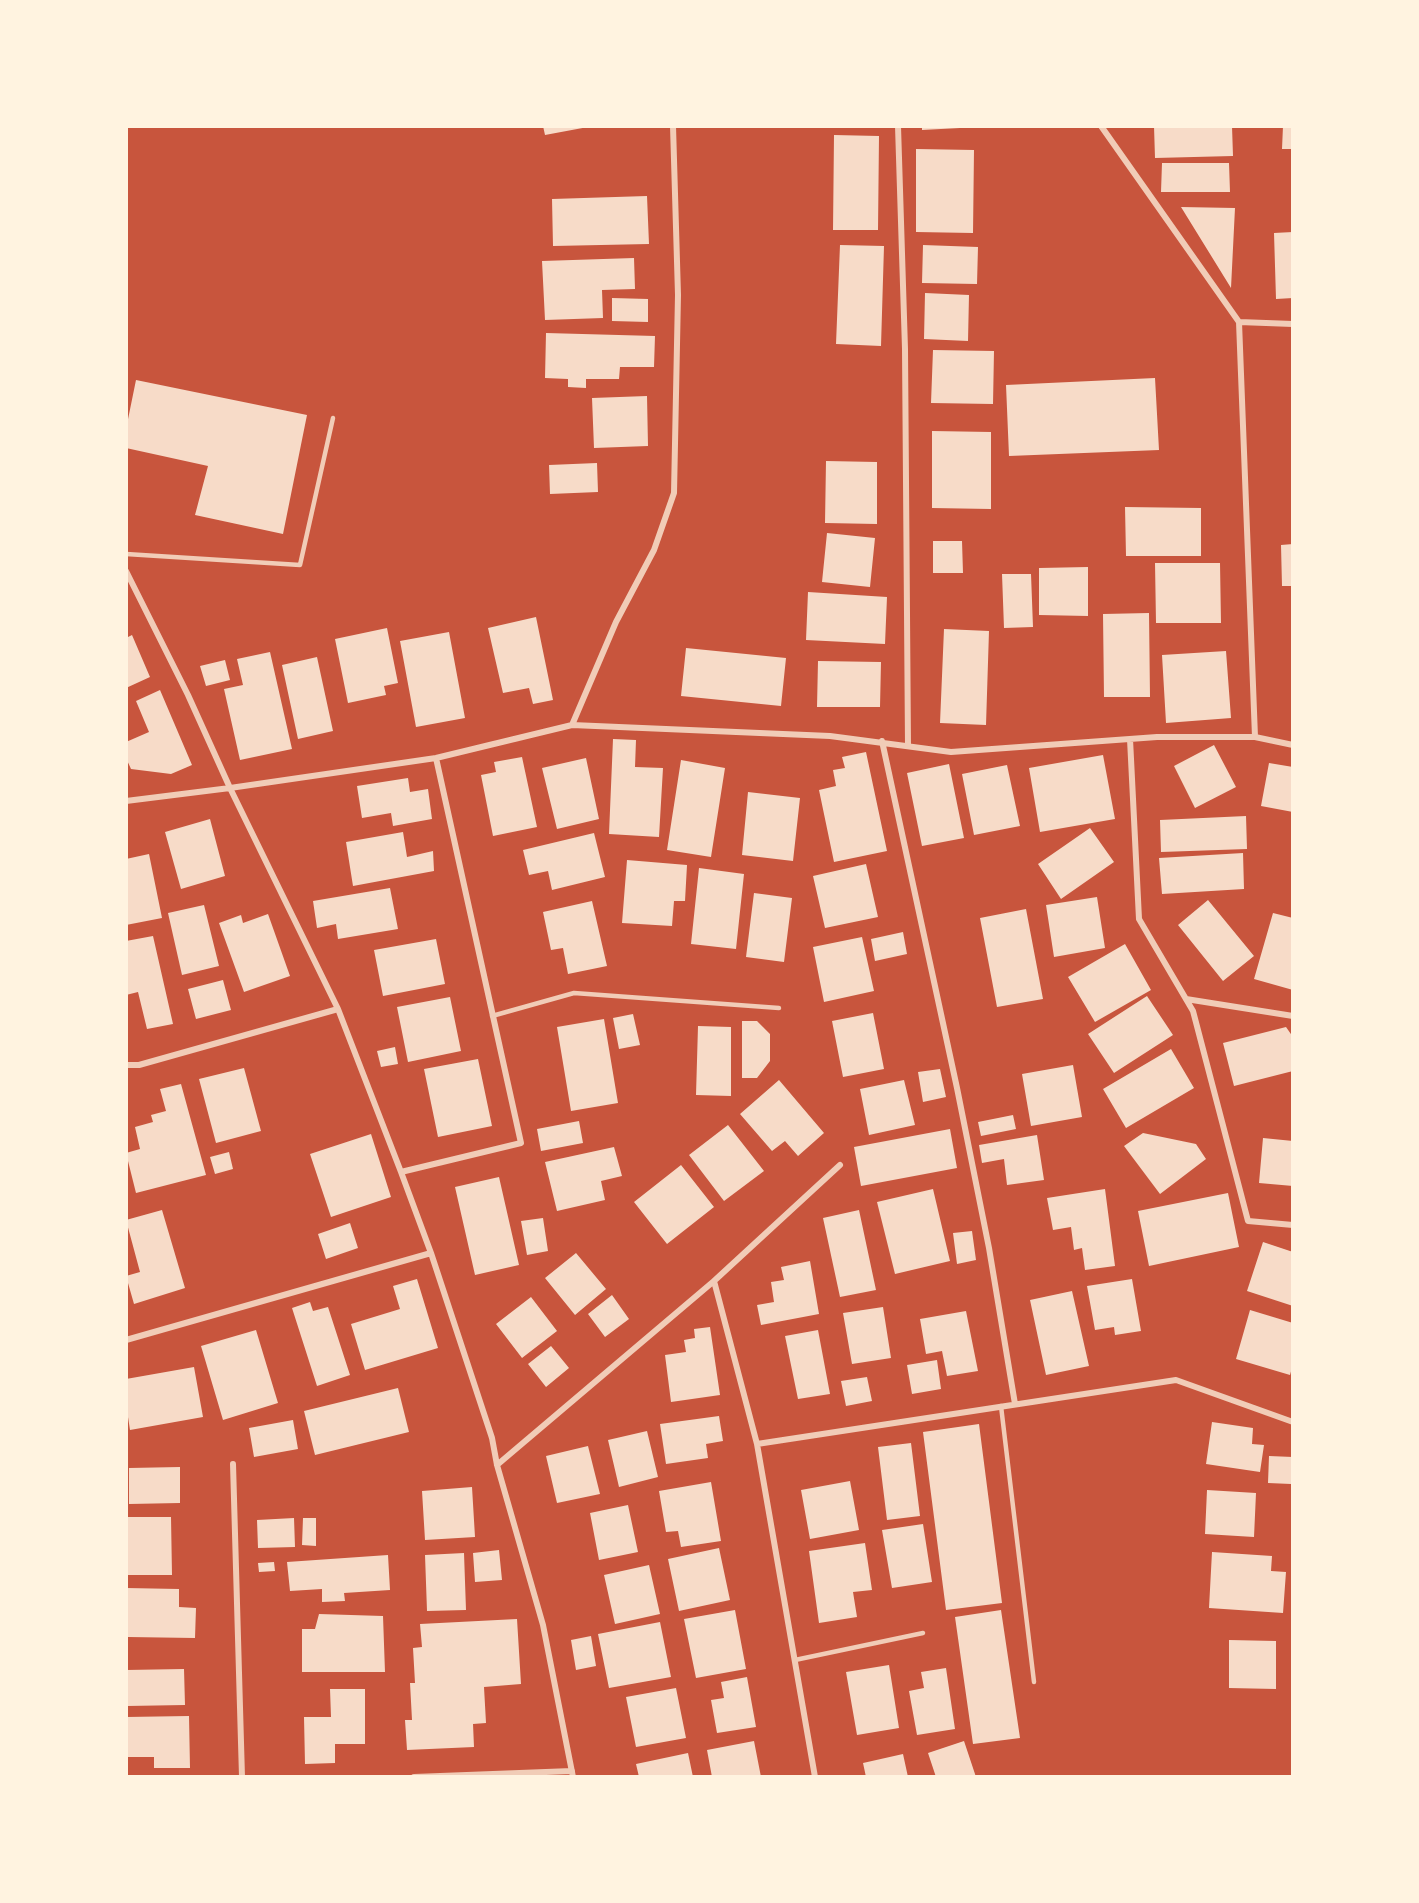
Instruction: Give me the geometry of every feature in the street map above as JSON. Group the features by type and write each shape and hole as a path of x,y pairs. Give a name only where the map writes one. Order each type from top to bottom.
{"street":[{"path":"572,725 616,622 654,550 674,493 678,295 672,126"},
{"path":"898,126 905,349 908,746"},
{"path":"1101,126 1239,322 1255,737"},
{"path":"1239,322 1293,324"},
{"path":"126,571 338,1009 431,1253 492,1438 497,1465 543,1625 573,1774 414,1777"},
{"path":"126,801 436,758 572,725 830,736 882,741 951,752 1131,739 1255,737 1293,745"},
{"path":"1131,739 1140,919 1193,1011 1248,1221 1293,1225"},
{"path":"882,741 957,1088 989,1248 1015,1404"},
{"path":"401,1172 521,1143 436,758"},
{"path":"1186,999 1293,1016"},
{"path":"126,1065 139,1065 338,1009"},
{"path":"497,1465 714,1281 840,1165"},
{"path":"126,1340 431,1253"},
{"path":"714,1281 757,1444 815,1777"},
{"path":"757,1444 1176,1380 1293,1422"},
{"path":"233,1464 242,1777"}],"lane":[{"path":"126,554 300,565 333,418"},
{"path":"492,1016 574,993 779,1008"},
{"path":"1001,1406 1034,1682"},
{"path":"795,1660 923,1633"}],"building":[{"path":"543,126 588,126 588,127 545,135"},
{"path":"922,126 960,126 960,128 922,130"},
{"path":"1154,126 1232,126 1233,156 1155,158"},
{"path":"1283,126 1293,126 1293,149 1282,149"},
{"path":"834,135 879,136 878,230 833,230"},
{"path":"916,149 974,150 973,233 916,232"},
{"path":"1162,163 1229,163 1230,192 1161,192"},
{"path":"647,196 649,244 553,246 552,199"},
{"path":"1181,207 1235,208 1231,288"},
{"path":"1293,232 1293,298 1276,299 1274,233"},
{"path":"840,245 884,246 881,346 836,344"},
{"path":"923,245 978,247 977,284 922,283"},
{"path":"634,258 635,289 602,290 603,318 545,320 542,261"},
{"path":"925,293 969,295 968,341 924,339"},
{"path":"612,298 648,299 648,322 612,321"},
{"path":"546,333 655,336 654,367 620,367 619,379 586,379 586,388 568,387 568,379 545,378"},
{"path":"933,350 994,351 993,404 931,403"},
{"path":"1155,378 1159,450 1009,456 1006,385"},
{"path":"136,380 307,415 283,534 195,515 208,466 126,448 126,429"},
{"path":"647,396 648,446 594,448 592,398"},
{"path":"932,431 991,432 991,509 932,508"},
{"path":"826,461 877,462 877,524 825,523"},
{"path":"597,463 598,492 550,494 549,465"},
{"path":"1125,507 1201,508 1201,556 1126,556"},
{"path":"827,533 875,538 870,587 822,582"},
{"path":"933,541 962,541 963,573 933,573"},
{"path":"1293,544 1293,586 1282,586 1281,545"},
{"path":"1155,563 1220,563 1221,623 1156,623"},
{"path":"1088,567 1088,616 1039,615 1039,568"},
{"path":"1002,574 1031,574 1033,627 1004,628"},
{"path":"808,592 887,597 885,644 806,640"},
{"path":"1149,613 1150,697 1104,697 1103,614"},
{"path":"536,617 553,700 533,704 529,688 503,693 488,628"},
{"path":"387,628 398,683 384,686 386,695 348,703 335,639"},
{"path":"944,629 989,631 986,725 940,723"},
{"path":"449,632 465,718 416,727 400,641"},
{"path":"132,635 150,677 126,688 126,638"},
{"path":"686,648 786,658 781,706 681,696"},
{"path":"1226,651 1231,718 1166,723 1162,655"},
{"path":"270,652 292,749 240,760 224,689 243,685 237,659"},
{"path":"317,657 333,731 298,739 282,665"},
{"path":"225,660 230,680 206,686 200,666"},
{"path":"818,661 881,662 880,707 817,707"},
{"path":"160,690 192,765 171,774 131,769 126,758 126,742 149,732 136,701"},
{"path":"613,739 636,740 635,767 663,768 659,837 609,834"},
{"path":"1214,745 1236,787 1195,808 1174,766"},
{"path":"866,752 887,851 834,862 819,790 836,786 833,770 845,768 842,757"},
{"path":"1103,755 1115,819 1040,832 1029,768"},
{"path":"522,757 537,827 493,836 481,775 496,772 494,762"},
{"path":"586,758 599,819 557,829 542,768"},
{"path":"681,760 725,768 711,857 667,850"},
{"path":"1269,763 1293,767 1293,812 1261,806"},
{"path":"949,764 964,838 922,846 907,773"},
{"path":"1007,765 1020,826 974,835 962,774"},
{"path":"408,778 410,792 428,789 432,819 393,826 391,813 362,818 357,786"},
{"path":"748,792 800,798 793,861 742,855"},
{"path":"1246,816 1247,849 1161,852 1160,820"},
{"path":"210,819 225,876 181,889 165,832"},
{"path":"1090,828 1114,862 1061,899 1038,864"},
{"path":"403,832 407,857 433,851 434,871 353,886 346,842"},
{"path":"594,833 605,877 552,890 548,871 529,875 523,850"},
{"path":"1243,853 1244,889 1162,894 1159,858"},
{"path":"149,854 162,918 126,925 126,859"},
{"path":"627,860 687,865 685,901 674,901 672,926 622,923"},
{"path":"866,864 878,917 825,928 813,876"},
{"path":"699,868 744,874 736,949 691,944"},
{"path":"390,888 398,929 338,939 336,924 317,928 313,901"},
{"path":"754,893 792,898 784,962 746,957"},
{"path":"1097,897 1105,948 1054,957 1046,905"},
{"path":"1208,900 1254,956 1223,981 1178,925"},
{"path":"592,901 607,966 568,974 563,948 551,950 543,912"},
{"path":"204,905 219,966 182,975 168,913"},
{"path":"1026,909 1043,999 997,1007 980,918"},
{"path":"1273,913 1293,918 1293,990 1254,979"},
{"path":"268,914 290,976 244,992 219,923 241,915 243,923"},
{"path":"903,932 907,954 875,961 871,939"},
{"path":"153,936 173,1024 147,1029 138,992 126,995 126,941"},
{"path":"862,937 874,991 824,1002 813,947"},
{"path":"436,939 445,984 383,996 374,950"},
{"path":"1125,944 1151,990 1095,1022 1068,977"},
{"path":"223,980 231,1010 196,1019 188,989"},
{"path":"1147,996 1173,1035 1114,1073 1088,1034"},
{"path":"450,997 461,1051 408,1062 397,1007"},
{"path":"873,1013 884,1069 843,1077 832,1021"},
{"path":"633,1014 640,1045 619,1049 613,1018"},
{"path":"604,1019 618,1103 571,1111 557,1027"},
{"path":"742,1021 757,1021 770,1034 770,1061 757,1078 742,1078"},
{"path":"698,1026 731,1027 731,1096 696,1095"},
{"path":"1286,1027 1293,1037 1293,1071 1234,1086 1223,1043"},
{"path":"395,1047 398,1064 381,1067 377,1051"},
{"path":"1171,1049 1194,1088 1126,1128 1103,1089"},
{"path":"478,1059 492,1126 438,1137 424,1069"},
{"path":"1073,1065 1082,1117 1031,1126 1022,1074"},
{"path":"244,1068 261,1131 216,1143 199,1079"},
{"path":"940,1069 946,1097 923,1102 918,1072"},
{"path":"779,1080 824,1133 798,1156 785,1141 772,1151 740,1114"},
{"path":"904,1080 915,1125 869,1135 860,1089"},
{"path":"181,1084 206,1175 136,1193 126,1153 140,1149 135,1127 153,1122 151,1115 166,1111 160,1089"},
{"path":"1013,1115 1016,1129 981,1136 978,1122"},
{"path":"579,1121 583,1143 541,1151 537,1129"},
{"path":"728,1125 764,1171 724,1201 689,1155"},
{"path":"950,1129 957,1168 861,1186 854,1147"},
{"path":"1143,1133 1196,1144 1206,1159 1160,1194 1124,1146"},
{"path":"371,1134 391,1197 331,1217 310,1154"},
{"path":"1037,1135 1044,1180 1007,1185 1004,1159 982,1163 979,1145"},
{"path":"1263,1138 1293,1141 1293,1186 1259,1183"},
{"path":"614,1147 622,1176 601,1181 605,1200 557,1211 545,1162"},
{"path":"229,1152 233,1169 215,1174 210,1157"},
{"path":"681,1165 714,1207 667,1244 634,1202"},
{"path":"499,1177 519,1265 475,1275 455,1187"},
{"path":"933,1189 950,1261 895,1274 877,1202"},
{"path":"1105,1189 1115,1266 1085,1270 1082,1248 1074,1250 1071,1227 1053,1230 1047,1198"},
{"path":"1228,1193 1239,1247 1149,1266 1138,1211"},
{"path":"162,1210 185,1288 134,1304 126,1276 140,1272 126,1220"},
{"path":"859,1210 876,1290 840,1297 823,1218"},
{"path":"543,1218 548,1251 527,1255 521,1221"},
{"path":"350,1223 358,1248 326,1259 318,1234"},
{"path":"972,1231 976,1260 957,1264 953,1233"},
{"path":"1263,1242 1293,1252 1293,1306 1247,1291"},
{"path":"576,1253 606,1289 575,1315 545,1278"},
{"path":"810,1261 819,1314 761,1325 757,1305 774,1302 771,1282 784,1280 781,1267"},
{"path":"417,1279 438,1348 365,1370 351,1324 400,1309 393,1286"},
{"path":"1132,1279 1141,1331 1115,1335 1114,1327 1095,1330 1087,1286"},
{"path":"1072,1291 1089,1366 1046,1375 1030,1300"},
{"path":"612,1295 629,1319 605,1337 588,1314"},
{"path":"531,1297 557,1331 522,1358 496,1324"},
{"path":"310,1302 313,1311 328,1307 350,1375 317,1386 292,1308"},
{"path":"883,1307 891,1358 852,1364 843,1313"},
{"path":"1250,1310 1293,1323 1293,1364 1290,1375 1236,1359"},
{"path":"966,1311 978,1371 947,1376 942,1351 926,1354 920,1319"},
{"path":"710,1327 720,1395 671,1402 665,1355 686,1352 684,1340 695,1338 694,1329"},
{"path":"256,1330 278,1403 223,1420 201,1346"},
{"path":"818,1330 830,1394 798,1399 785,1336"},
{"path":"551,1346 569,1368 546,1387 528,1364"},
{"path":"937,1360 941,1389 912,1394 907,1365"},
{"path":"194,1367 203,1417 130,1430 126,1404 126,1379"},
{"path":"867,1377 872,1401 846,1406 841,1381"},
{"path":"398,1388 409,1432 315,1455 304,1411"},
{"path":"719,1416 723,1441 706,1444 708,1458 666,1464 660,1424"},
{"path":"293,1420 298,1449 254,1457 249,1428"},
{"path":"1212,1422 1253,1428 1252,1444 1264,1445 1260,1472 1206,1464"},
{"path":"979,1424 1002,1603 946,1610 923,1432"},
{"path":"647,1431 658,1477 619,1487 608,1440"},
{"path":"911,1443 920,1516 887,1520 878,1447"},
{"path":"588,1446 600,1494 557,1503 546,1456"},
{"path":"1269,1456 1293,1457 1291,1484 1268,1483"},
{"path":"180,1467 180,1503 129,1504 129,1468"},
{"path":"850,1481 859,1530 810,1539 801,1490"},
{"path":"711,1482 721,1541 681,1547 678,1531 666,1532 659,1491"},
{"path":"472,1487 475,1537 425,1540 422,1491"},
{"path":"1207,1490 1256,1493 1254,1537 1205,1534"},
{"path":"628,1505 638,1552 599,1560 590,1513"},
{"path":"126,1517 171,1517 172,1575 126,1575"},
{"path":"294,1518 295,1547 258,1548 257,1520"},
{"path":"303,1518 316,1518 316,1546 302,1545"},
{"path":"923,1524 932,1582 892,1588 882,1530"},
{"path":"865,1543 872,1590 853,1592 857,1617 819,1623 809,1551"},
{"path":"719,1548 730,1600 679,1611 668,1559"},
{"path":"499,1550 502,1580 475,1582 473,1553"},
{"path":"1212,1552 1272,1556 1271,1571 1286,1572 1283,1613 1209,1608"},
{"path":"464,1553 466,1610 427,1611 425,1555"},
{"path":"388,1555 390,1590 344,1593 345,1601 322,1602 322,1589 290,1591 287,1562"},
{"path":"274,1562 275,1571 259,1572 258,1563"},
{"path":"649,1565 660,1614 615,1624 604,1575"},
{"path":"126,1588 179,1589 179,1607 196,1608 195,1638 128,1637 128,1656 126,1656"},
{"path":"735,1610 746,1669 696,1678 684,1619"},
{"path":"1001,1610 1020,1738 973,1744 955,1617"},
{"path":"319,1614 383,1616 385,1672 302,1672 302,1629 315,1629"},
{"path":"517,1619 521,1684 484,1687 486,1723 473,1724 474,1747 407,1750 405,1720 412,1720 410,1683 415,1683 413,1648 422,1647 420,1624"},
{"path":"660,1622 671,1677 609,1688 598,1634"},
{"path":"591,1636 596,1666 576,1670 571,1640"},
{"path":"1229,1640 1276,1641 1276,1689 1229,1688"},
{"path":"889,1665 899,1728 857,1735 846,1672"},
{"path":"946,1668 955,1729 917,1735 909,1691 924,1688 921,1672"},
{"path":"184,1669 185,1705 127,1706 126,1670"},
{"path":"747,1677 756,1727 717,1733 711,1700 724,1698 721,1682"},
{"path":"676,1688 686,1738 636,1747 626,1697"},
{"path":"330,1689 365,1689 365,1744 335,1744 335,1763 305,1764 304,1717 331,1717"},
{"path":"189,1716 190,1768 154,1768 154,1757 126,1757 126,1717"},
{"path":"754,1741 761,1777 712,1777 707,1750"},
{"path":"964,1741 976,1777 936,1777 928,1753"},
{"path":"688,1753 693,1777 639,1777 636,1764"},
{"path":"903,1754 908,1777 866,1777 863,1763"}]}
